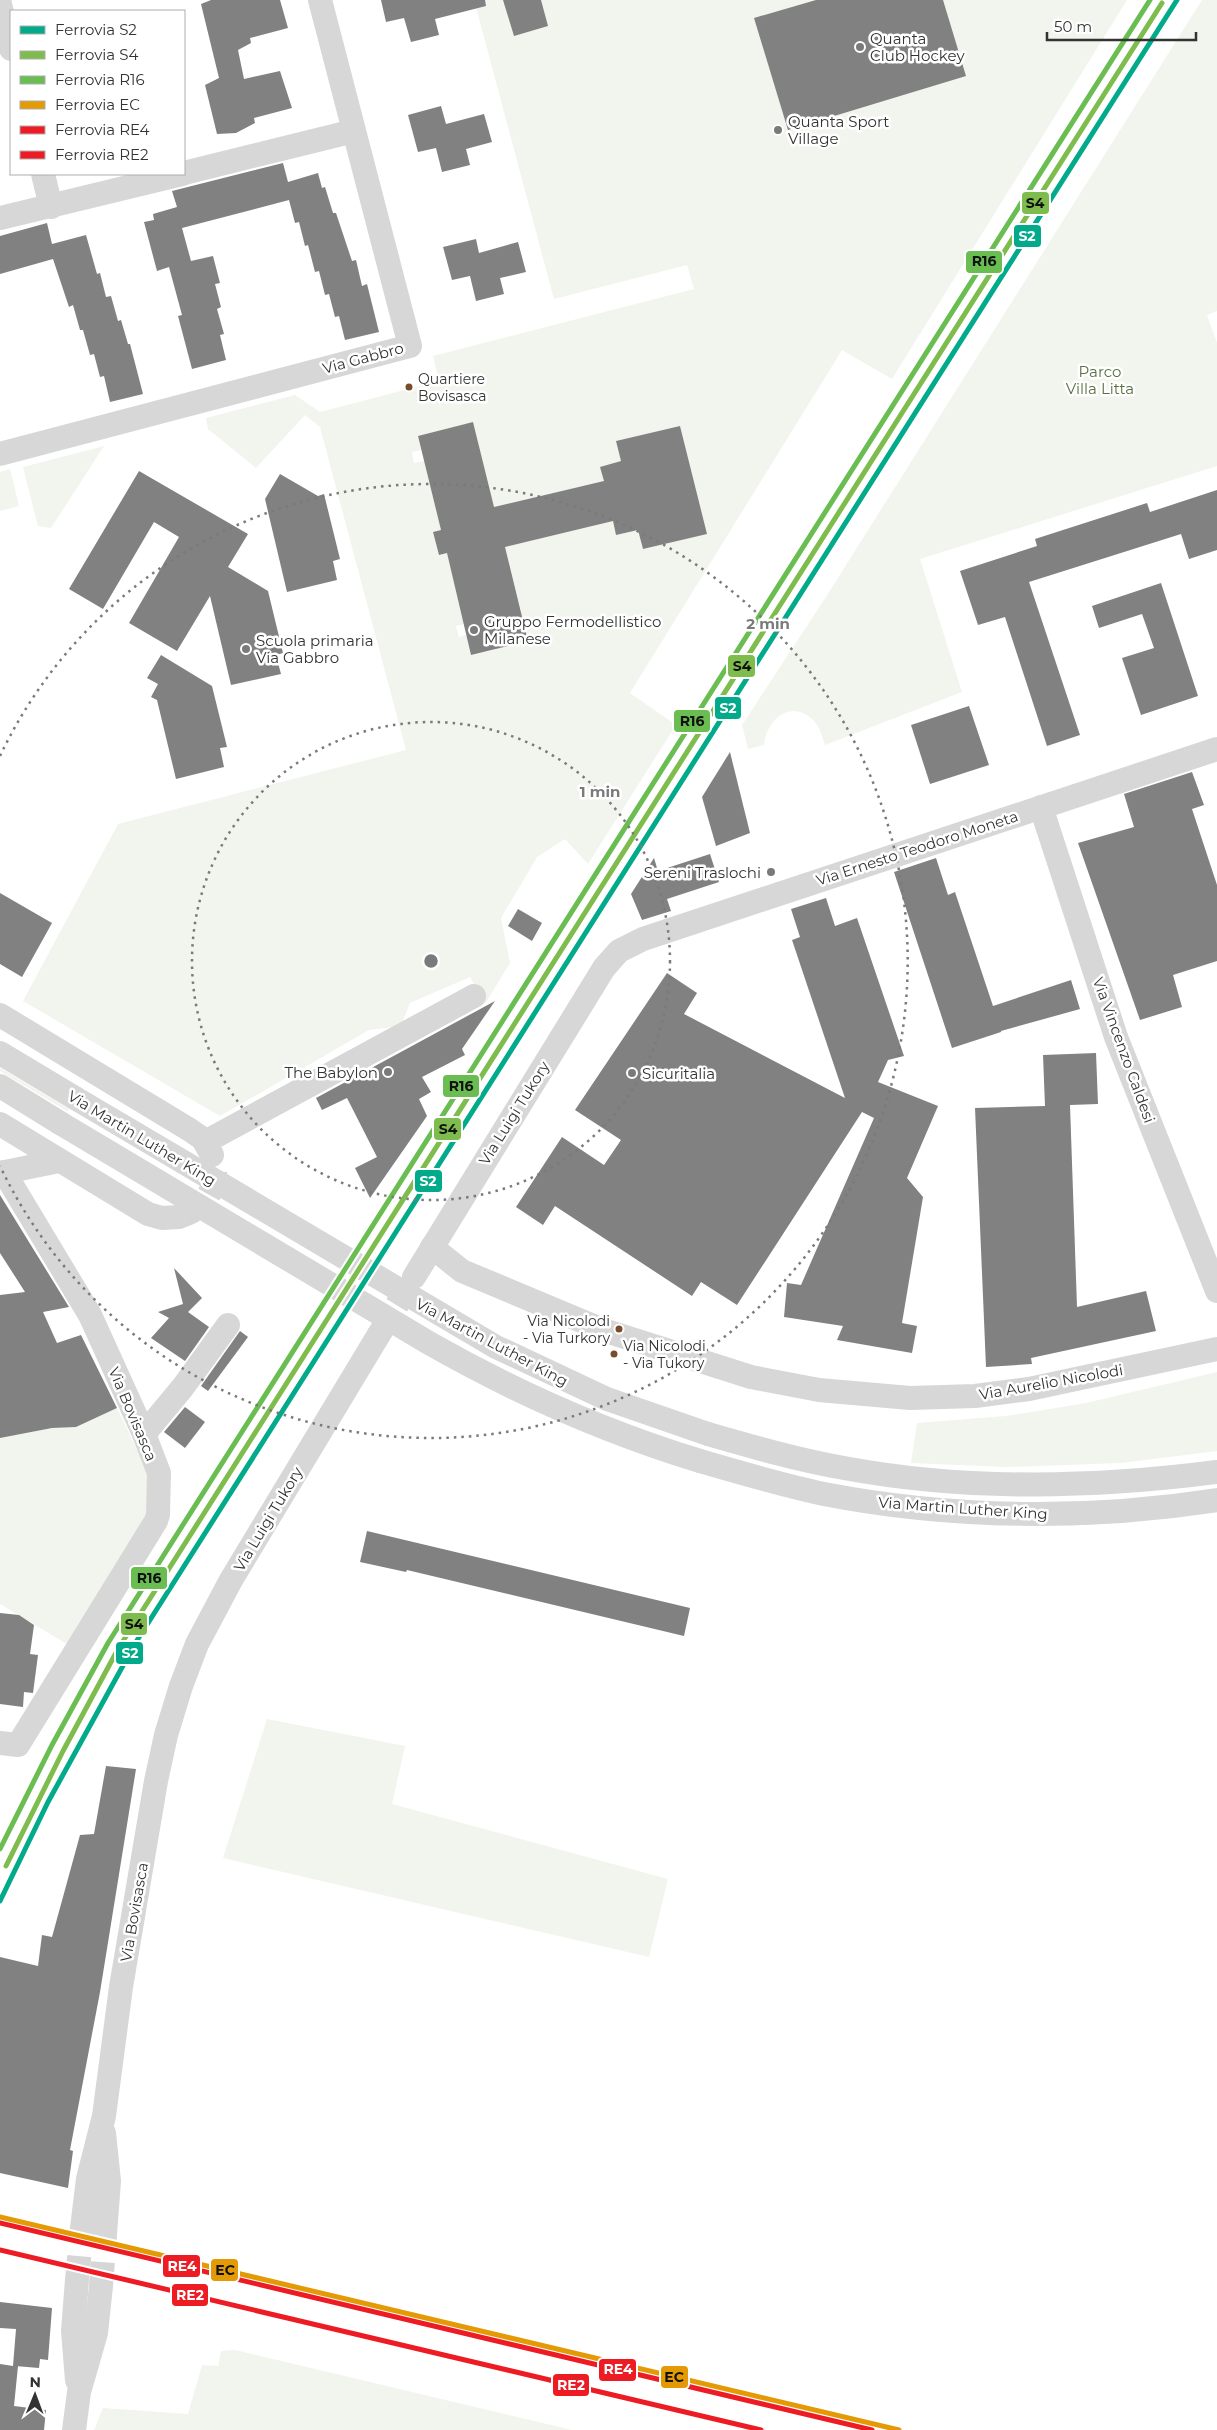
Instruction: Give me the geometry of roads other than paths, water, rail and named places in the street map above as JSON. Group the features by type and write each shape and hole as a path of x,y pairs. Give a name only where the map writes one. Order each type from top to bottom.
{"street":[{"name":"Via Gabbro","path":"0,454 410,346 320,0"},
{"path":"0,4 10,45"},
{"path":"185,173 354,131"},
{"path":"43,175 51,207"},
{"path":"0,218 179,175"},
{"name":"Via Ernesto Teodoro Moneta","path":"619,951 643,939 1217,749"},
{"name":"Via Vincenzo Caldesi","path":"1041,807 1116,1036 1217,1291"},
{"name":"Via Luigi Tukory","path":"414,1277 604,968 619,951"},
{"path":"0,1015 190,1130 209,1149 474,996"},
{"name":"Via Martin Luther King","path":"0,1053 414,1301 496,1347 600,1396 708,1434 827,1465 880,1474 943,1481 1063,1484 1145,1480 1217,1472"},
{"name":"Via Martin Luther King","path":"0,1086 429,1343 490,1376 591,1422 700,1461 823,1494 914,1507 1000,1513 1066,1514 1161,1508 1217,1500"},
{"path":"0,1124 148,1214 162,1218 180,1217"},
{"name":"Via Bovisasca","path":"0,1743 18,1745 158,1515 159,1473 144,1434 90,1314 2,1173 59,1161"},
{"name":"Via Aurelio Nicolodi","path":"432,1247 462,1271 603,1330 751,1378 819,1390 910,1398 975,1396 1029,1389 1217,1349"},
{"path":"144,1434 184,1388 228,1325"},
{"name":"Via Luigi Tukory","path":"173,1710 197,1644 223,1594 378,1336"},
{"name":"Via Bovisasca","path":"82,2228 88,2179 104,2116 121,1987 159,1766 173,1710"},
{"name":"Via Bovisasca","path":"104,2116 109,2181 105,2234"},
{"path":"74,2430 77,2402 73,2331 77,2280"},
{"path":"77,2402 94,2343 101,2286"}],"tunnel":[{"path":"181,1216 197,1208 209,1195 214,1178 214,1160"},
{"path":"378,1336 414,1277"},
{"path":"77,2280 82,2228"},
{"path":"101,2286 105,2234"}],"rail line":[{"name":"R16","path":"0,1849 52,1745 108,1643 1150,0"},
{"name":"S2","path":"0,1901 48,1802 136,1642 1177,0"},
{"name":"S4","path":"6,1866 63,1751 118,1649 1162,3"},
{"name":"EC","path":"0,2217 899,2430"},
{"name":"RE4","path":"0,2223 872,2430"},
{"name":"RE2","path":"0,2250 761,2430"}],"place":[{"name":"Quanta Club Hockey","path":"860,47"},
{"name":"Quanta Sport Village","path":"778,130"},
{"name":"Quartiere Bovisasca","path":"409,387"},
{"name":"Gruppo Fermodellistico Milanese","path":"474,630"},
{"name":"Scuola primaria Via Gabbro","path":"246,649"},
{"name":"Sereni Traslochi","path":"771,872"},
{"name":"The Babylon","path":"388,1072"},
{"name":"Sicuritalia","path":"632,1073"},
{"name":"Via Nicolodi - Via Turkory","path":"619,1329"},
{"name":"Via Nicolodi - Via Tukory","path":"614,1354"}],"park label":[{"name":"Parco Villa Litta","path":"1100,380"}]}
